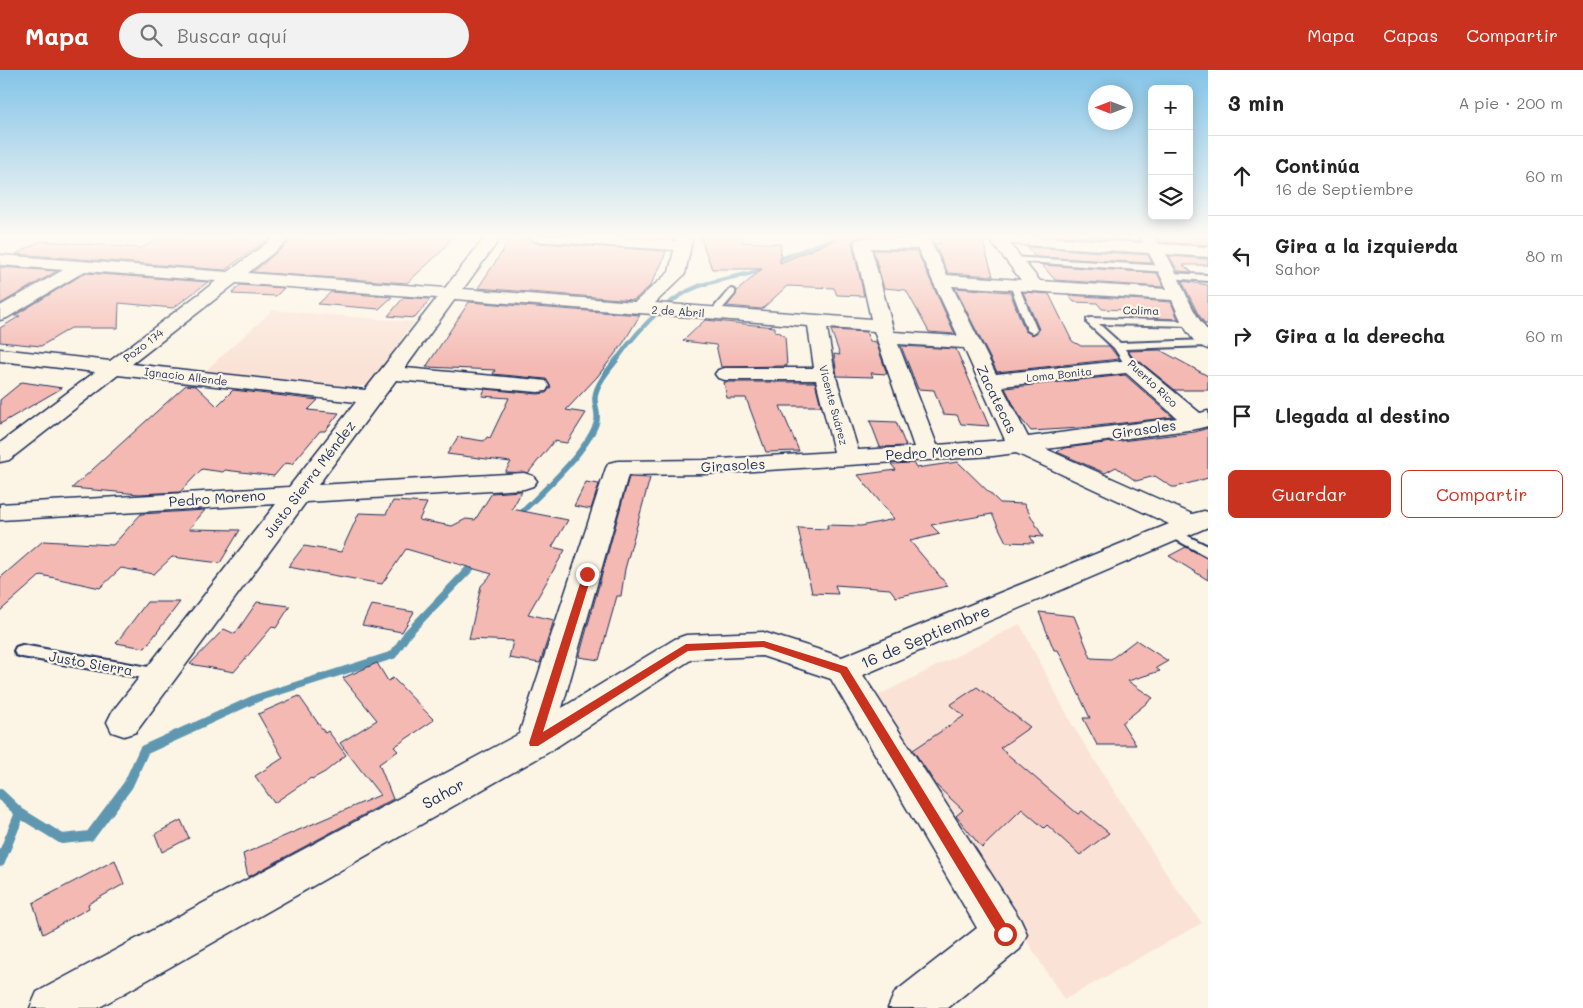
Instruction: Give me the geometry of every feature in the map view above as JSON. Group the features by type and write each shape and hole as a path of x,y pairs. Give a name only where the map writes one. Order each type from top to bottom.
{"street":[{"path":"0,314 58,280"},
{"name":"Pozo 174","path":"0,455 228,280"},
{"name":"2 de Abril","path":"268,280 817,322 971,343"},
{"name":"Justo Sierra Méndez","path":"124,722 461,280"},
{"path":"644,309 672,280"},
{"path":"871,280 884,332 928,452"},
{"path":"941,280 1178,295"},
{"name":"Zacatecas","path":"941,280 1020,446 1191,525"},
{"path":"1030,280 1035,286"},
{"path":"1172,280 1192,324 1208,343"},
{"name":"Vicente Suárez","path":"817,322 825,374 848,457"},
{"name":"Ignacio Allende","path":"0,355 371,397"},
{"name":"Loma Bonita","path":"988,381 1131,366"},
{"name":"Puerto Rico","path":"1131,366 1202,420"},
{"path":"390,373 538,386"},
{"path":"725,374 825,374"},
{"name":"Girasoles","path":"1020,446 1202,420"},
{"name":"Pedro Moreno","path":"848,457 1020,446"},
{"name":"Girasoles","path":"534,743 618,468 704,467 848,457"},
{"name":"Pedro Moreno","path":"0,512 524,480"},
{"name":"16 de Septiembre","path":"911,1008 1005,934 843,670 1191,525"},
{"name":"Sahor","path":"53,1008 534,743 686,647 764,644 843,670"}],"lane":[{"path":"1014,285 1032,330"},
{"path":"714,313 732,292"},
{"name":"Colima","path":"1090,321 1192,324"},
{"name":"Puerto Rico","path":"1090,321 1118,346 1131,366"},
{"path":"1118,346 1208,343"},
{"path":"1191,525 1208,552"},
{"name":"Justo Sierra","path":"22,651 160,675"}],"shaded area":[{"path":"273,310 414,322 368,385 353,387 205,371"},
{"path":"1020,624 1073,726 1175,887 1202,923 1064,1000 875,697"}],"building":[{"path":"0,280 42,280 0,304"},
{"path":"74,280 178,280 208,282 173,308 119,303 118,328 71,328 41,346 0,342 0,328 20,316 14,316"},
{"path":"362,280 411,280 407,283"},
{"path":"483,280 653,280 650,286 634,300 478,288"},
{"path":"750,280 860,280 864,296 837,295 834,288 787,286 762,309 727,306 737,291"},
{"path":"882,280 930,280 955,334 929,332 906,290 884,288"},
{"path":"1055,280 1160,280 1164,287"},
{"path":"1182,281 1208,285 1208,324 1205,324 1197,312"},
{"path":"240,285 284,288 276,296 232,294"},
{"path":"955,288 1010,292 1025,331 1033,335 1039,329 1023,292 1049,294 1072,341 1081,346 1109,346 1119,359 997,372"},
{"path":"331,292 392,297 379,309 318,304"},
{"path":"1068,295 1171,302 1178,319 1154,318 1149,311 1102,309 1097,303 1074,302"},
{"path":"404,297 430,299 415,318 388,316"},
{"path":"469,302 640,315 624,342 597,377 566,410 586,413 567,443 554,441 528,473 505,472 511,462 447,454 458,437 484,441 487,437 490,438 509,398 482,396 485,389 538,394 546,393 551,387 546,379 493,374 495,370 426,367"},
{"path":"705,320 775,327 775,332 785,336 787,366 721,367 716,345 683,341"},
{"path":"831,330 866,332 870,341 876,342 887,374 871,373 873,377 837,376 834,354 840,355"},
{"path":"901,346 956,349 989,426 961,424 957,415 943,414 934,390 918,389"},
{"path":"1160,350 1208,376 1208,390 1175,390 1134,359 1128,351"},
{"path":"1125,375 1173,417 1080,428 1031,431 1021,419 1005,388"},
{"path":"22,382 62,388 0,424 0,400"},
{"path":"724,382 815,382 821,406 780,406 799,451 766,452 746,398 727,398"},
{"path":"186,385 196,386 217,406 233,390 318,400 308,410 339,413 325,431 320,431 292,464 285,463 274,476 202,469 180,492 139,494 72,488"},
{"path":"870,421 896,422 906,446 880,447"},
{"path":"1208,428 1208,478 1176,487 1172,487 1155,476 1136,481 1116,467 1105,473 1057,452 1064,448 1195,432"},
{"path":"958,462 1000,503 1024,504 1043,537 1030,536 1034,543 1006,542 992,514 931,525 940,534 910,541 948,586 896,597 890,589 835,585 838,594 812,593 798,528 828,529 827,525 861,526 894,519 858,475 896,470 891,464 913,463 916,468"},
{"path":"629,477 650,478 625,569 621,596 617,596 599,660 579,657"},
{"path":"586,482 599,484 591,509 574,506"},
{"path":"522,491 512,509 568,520 552,547 565,550 528,614 554,620 540,663 509,658 513,641 469,639 481,586 492,574 406,549 382,584 288,567 304,546 341,552 359,513 386,514 393,501 427,503 419,520 452,526 466,519 475,520 492,493"},
{"path":"205,510 189,529 240,530 220,563 172,557 154,574 121,568 100,588 41,575 0,611 0,578 43,541 113,545 141,514"},
{"path":"1186,547 1208,559 1208,580 1169,556"},
{"path":"147,602 180,602 145,648 116,643"},
{"path":"257,602 290,606 276,628 272,627 234,672 190,664 224,629 235,634"},
{"path":"371,605 414,612 402,632 362,625"},
{"path":"1039,612 1074,616 1091,658 1111,659 1136,640 1168,661 1156,668 1160,671 1128,681 1153,698 1122,723 1136,745 1097,745 1083,718 1090,718 1058,650 1054,650"},
{"path":"377,663 388,681 393,678 434,720 394,747 398,751 379,764 393,799 248,877 243,854 380,795 340,743 377,720 343,678"},
{"path":"977,687 1030,727 1000,748 1078,814 1082,811 1109,833 1080,855 1047,825 1044,828 1022,809 982,848 956,816 963,810 937,786 913,750 964,716 950,705"},
{"path":"299,696 325,733 328,731 346,755 325,772 311,778 274,803 255,776 283,758 258,714"},
{"path":"181,820 189,838 162,852 155,834"},
{"path":"115,860 124,884 88,904 89,908 43,934 33,903"}],"waterway":[{"path":"617,359 643,327 664,307 699,286 724,280"},
{"path":"517,517 572,461 590,436 597,421 596,392 604,376 618,358"},
{"path":"185,731 257,698 393,655 408,633 476,562"},
{"path":"20,813 62,839 90,836 128,785 144,750 188,730"},
{"path":"0,794 20,813"},
{"path":"0,862 20,813"}],"route":[{"path":"587,574 534,743 686,647 764,644 843,670 1005,934"}]}
